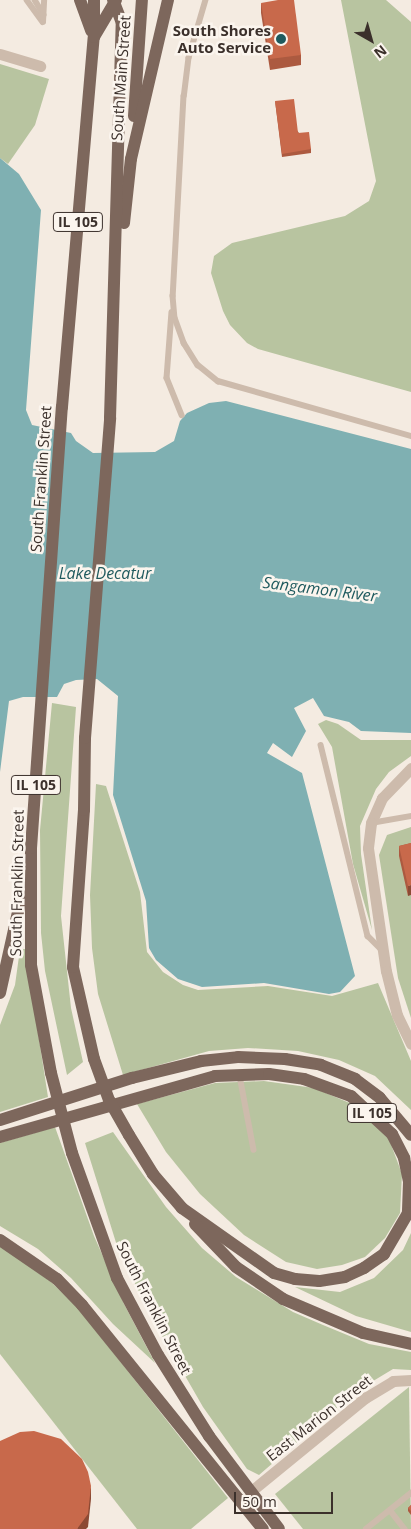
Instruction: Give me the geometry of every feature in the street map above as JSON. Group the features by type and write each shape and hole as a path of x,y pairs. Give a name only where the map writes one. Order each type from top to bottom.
{"main road":[{"path":"80,0 94,37"},
{"name":"South Franklin Street","path":"94,0 94,37 62,407 31,848 31,964 51,1073 72,1153 117,1278 171,1379 250,1492 279,1529"},
{"name":"South Main Street","path":"131,159 142,0"},
{"name":"IL 105","path":"0,1137 178,1084 240,1074 304,1079 351,1096 370,1111 392,1134 404,1158 409,1182 408,1213 384,1254 345,1277 319,1281 295,1279 274,1272 182,1208 153,1174 129,1135 109,1100 94,1059 73,967 84,810 85,738 110,418 114,303 131,159 168,0"},
{"path":"114,1 122,22 114,303"},
{"name":"IL 105","path":"94,37 114,1"},
{"name":"IL 105","path":"0,993 31,848"},
{"path":"0,1120 148,1074 201,1061 238,1057 285,1059 321,1065 355,1079 380,1098 411,1135"},
{"path":"182,1208 236,1267 283,1299 364,1333 411,1344"},
{"path":"0,1240 57,1279 116,1345 263,1529"}],"street":[{"path":"0,54 40,66"},
{"path":"411,768 390,787 371,823 368,859 383,951 397,1015 411,1044"},
{"name":"East Marion Street","path":"250,1492 365,1398 393,1381 411,1380"}],"lane":[{"path":"27,0 44,22 43,2"},
{"path":"35,0 44,15"},
{"path":"182,415 167,378 184,96 189,58 206,0"},
{"path":"173,303 177,325 187,349 198,366 218,381 411,436"},
{"path":"321,745 368,936 383,951"},
{"path":"371,823 411,816"},
{"path":"240,1074 254,1150"},
{"path":"366,1529 411,1493"},
{"path":"390,1510 405,1529"}],"green space":[{"path":"341,0 386,0 411,22 411,392 258,349 247,343 230,325 223,311 211,273 214,256 232,243 345,216 369,201 376,181"},
{"path":"0,64 49,79 35,125 8,164 0,158"},
{"path":"52,703 76,707 61,916 71,1008 83,1062 67,1075 45,971 41,933 40,830"},
{"path":"326,720 338,724 361,740 411,740 411,756 389,772 376,789 360,826 361,854 372,930 353,864 332,747 318,724"},
{"path":"96,784 106,786 140,892 147,952 163,972 183,985 198,990 268,986 332,996 378,983 411,1061 411,1110 375,1076 339,1060 298,1051 248,1048 209,1051 123,1075 98,994 92,948 90,895"},
{"path":"411,827 411,1018 398,978 379,855 387,835"},
{"path":"20,949 25,949 48,1097 0,1112 0,1025 15,985"},
{"path":"264,1081 314,1088 359,1107 389,1139 402,1174 400,1213 385,1238 365,1257 342,1265 317,1269 286,1262 244,1235 200,1194 166,1152 137,1104 215,1083"},
{"path":"55,1127 94,1236 124,1304 155,1363 113,1324 71,1278 38,1249 0,1226 0,1143"},
{"path":"113,1132 166,1207 202,1248 236,1277 293,1312 323,1325 369,1344 411,1352 411,1370 393,1369 355,1392 259,1475 247,1469 203,1407 153,1320 118,1249 85,1143"},
{"path":"411,1233 411,1332 356,1316 295,1287 340,1292 374,1278 403,1250"},
{"path":"0,1246 49,1280 78,1308 228,1498 191,1529 137,1529 0,1354"},
{"path":"409,1387 411,1529 303,1529 275,1494"}],"water":[{"name":"Lake Decatur","path":"0,158 19,174 41,210 26,410 32,425 71,433 76,441 93,453 155,452 174,441 180,421 187,413 209,403 226,401 411,449 411,733 361,731 349,722 324,716 313,698 294,708 306,731 292,757 273,743 267,753 302,773 355,976 340,992 329,994 264,983 202,987 178,979 156,960 149,948 146,901 113,795 118,696 97,679 76,680 64,684 57,697 23,697 9,701 0,772"}],"building":[{"name":"South Shores Auto Service","path":"294,0 301,55 270,59 261,3"},
{"path":"294,99 298,133 309,132 311,149 282,154 275,101"},
{"path":"411,843 411,885 408,886 399,846"},
{"path":"34,1431 61,1439 82,1459 88,1472 91,1486 88,1514 77,1529 0,1529 0,1441 20,1432"}],"place":[{"name":"South Shores Auto Service","path":"281,39"}],"water label":[{"name":"Sangamon River","path":"320,589"}]}
